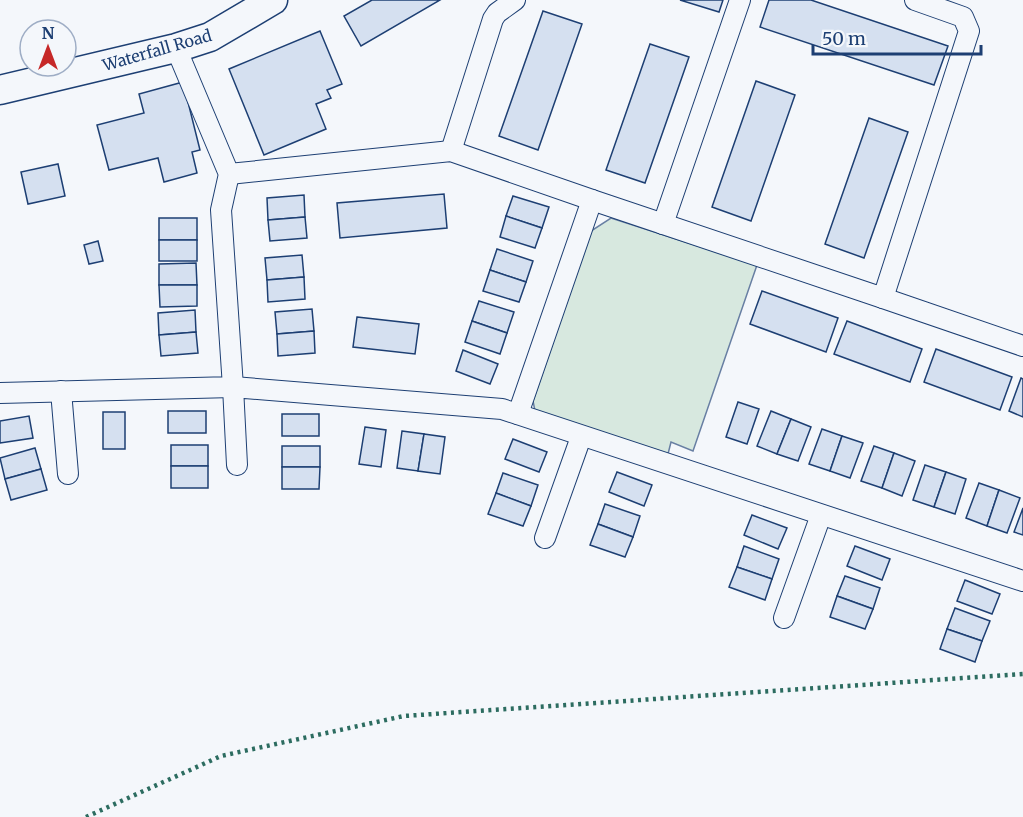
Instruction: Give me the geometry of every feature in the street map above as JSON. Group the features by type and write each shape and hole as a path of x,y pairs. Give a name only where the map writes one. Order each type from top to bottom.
{"street":[{"name":"Waterfall Road","path":"0,90 176,48 210,37 273,0"},
{"path":"451,151 494,19 497,13 515,0"},
{"path":"663,224 740,0"},
{"path":"883,298 969,31 963,16 915,0"},
{"path":"176,48 229,174 221,210 237,465"},
{"path":"229,174 451,151 1023,346"},
{"path":"518,414 592,200"},
{"path":"0,393 233,387 484,407 518,414 581,437 1023,580"},
{"path":"61,391 68,474"},
{"path":"545,538 581,437"},
{"path":"784,618 821,515"}],"shaded area":[{"path":"611,218 757,265 693,451 671,442 668,454 535,411 533,401 591,231"}],"building":[{"path":"372,0 440,0 361,46 344,16"},
{"path":"680,0 723,0 719,12"},
{"path":"769,0 811,0 948,46 934,85 760,27"},
{"path":"543,11 582,24 538,150 499,136"},
{"path":"320,31 342,84 327,90 331,98 316,104 326,129 264,155 229,69"},
{"path":"650,44 689,57 645,183 606,170"},
{"path":"756,81 795,95 751,221 712,207"},
{"path":"183,82 200,150 192,152 197,173 164,182 158,158 109,170 97,125 144,113 139,94"},
{"path":"869,118 908,132 864,258 825,244"},
{"path":"58,164 65,196 28,204 21,172"},
{"path":"444,194 447,228 340,238 337,203"},
{"path":"304,195 305,217 268,220 267,198"},
{"path":"513,196 549,207 542,228 506,216"},
{"path":"506,216 542,228 535,248 500,237"},
{"path":"305,217 307,238 270,241 268,220"},
{"path":"159,218 197,218 197,240 159,240"},
{"path":"159,240 197,240 197,261 159,261"},
{"path":"98,241 103,261 89,264 84,245"},
{"path":"497,249 533,261 526,282 490,270"},
{"path":"302,255 304,277 267,280 265,258"},
{"path":"196,263 197,285 159,285 159,264"},
{"path":"490,270 526,282 519,302 483,291"},
{"path":"304,277 305,299 268,302 267,280"},
{"path":"159,285 197,285 197,306 160,307"},
{"path":"762,291 838,318 826,352 750,324"},
{"path":"479,301 514,312 507,333 472,321"},
{"path":"312,309 314,331 277,334 275,312"},
{"path":"195,310 196,332 159,335 158,313"},
{"path":"357,317 419,324 415,354 353,347"},
{"path":"472,321 507,333 500,354 465,342"},
{"path":"847,321 922,349 910,382 834,354"},
{"path":"314,331 315,353 278,356 277,334"},
{"path":"196,332 198,353 161,356 159,335"},
{"path":"936,349 1012,377 1000,410 924,382"},
{"path":"463,350 498,364 490,384 456,371"},
{"path":"1021,378 1023,379 1023,417 1009,411"},
{"path":"738,402 759,409 747,444 726,437"},
{"path":"168,411 206,411 206,433 168,433"},
{"path":"771,411 791,419 777,454 757,446"},
{"path":"103,412 125,412 125,449 103,449"},
{"path":"282,414 319,414 319,436 282,436"},
{"path":"29,416 33,438 0,443 0,421"},
{"path":"791,419 811,427 798,461 777,454"},
{"path":"365,427 386,430 381,467 359,464"},
{"path":"822,429 842,436 830,471 809,464"},
{"path":"402,431 424,434 418,471 397,468"},
{"path":"424,434 445,437 440,474 418,471"},
{"path":"842,436 863,443 850,478 830,471"},
{"path":"513,439 547,452 539,472 505,459"},
{"path":"171,445 208,445 208,466 171,466"},
{"path":"282,446 320,446 320,467 282,467"},
{"path":"874,446 894,453 882,488 861,481"},
{"path":"35,448 41,469 5,479 0,458"},
{"path":"894,453 915,461 902,496 882,488"},
{"path":"925,465 946,472 934,507 913,500"},
{"path":"171,466 208,466 208,488 171,488"},
{"path":"282,467 320,467 319,489 282,489"},
{"path":"41,469 47,490 11,500 5,479"},
{"path":"617,472 652,485 644,506 609,492"},
{"path":"946,472 966,479 955,514 934,507"},
{"path":"503,473 538,485 531,506 496,493"},
{"path":"979,483 999,490 987,526 966,518"},
{"path":"999,490 1020,498 1007,533 987,526"},
{"path":"496,493 531,506 523,526 488,514"},
{"path":"605,504 640,516 633,537 598,524"},
{"path":"1023,508 1023,535 1014,532"},
{"path":"752,515 787,528 778,549 744,535"},
{"path":"598,524 633,537 625,557 590,545"},
{"path":"744,546 779,559 772,579 737,567"},
{"path":"855,546 890,559 882,580 847,566"},
{"path":"737,567 772,579 765,600 729,587"},
{"path":"845,576 880,588 873,609 837,596"},
{"path":"965,580 1000,594 992,614 957,601"},
{"path":"837,596 873,609 865,629 830,617"},
{"path":"955,608 990,621 982,641 947,629"},
{"path":"947,629 982,641 975,662 940,649"}],"hedge":[{"path":"86,817 221,756 404,716 1023,674"}]}
